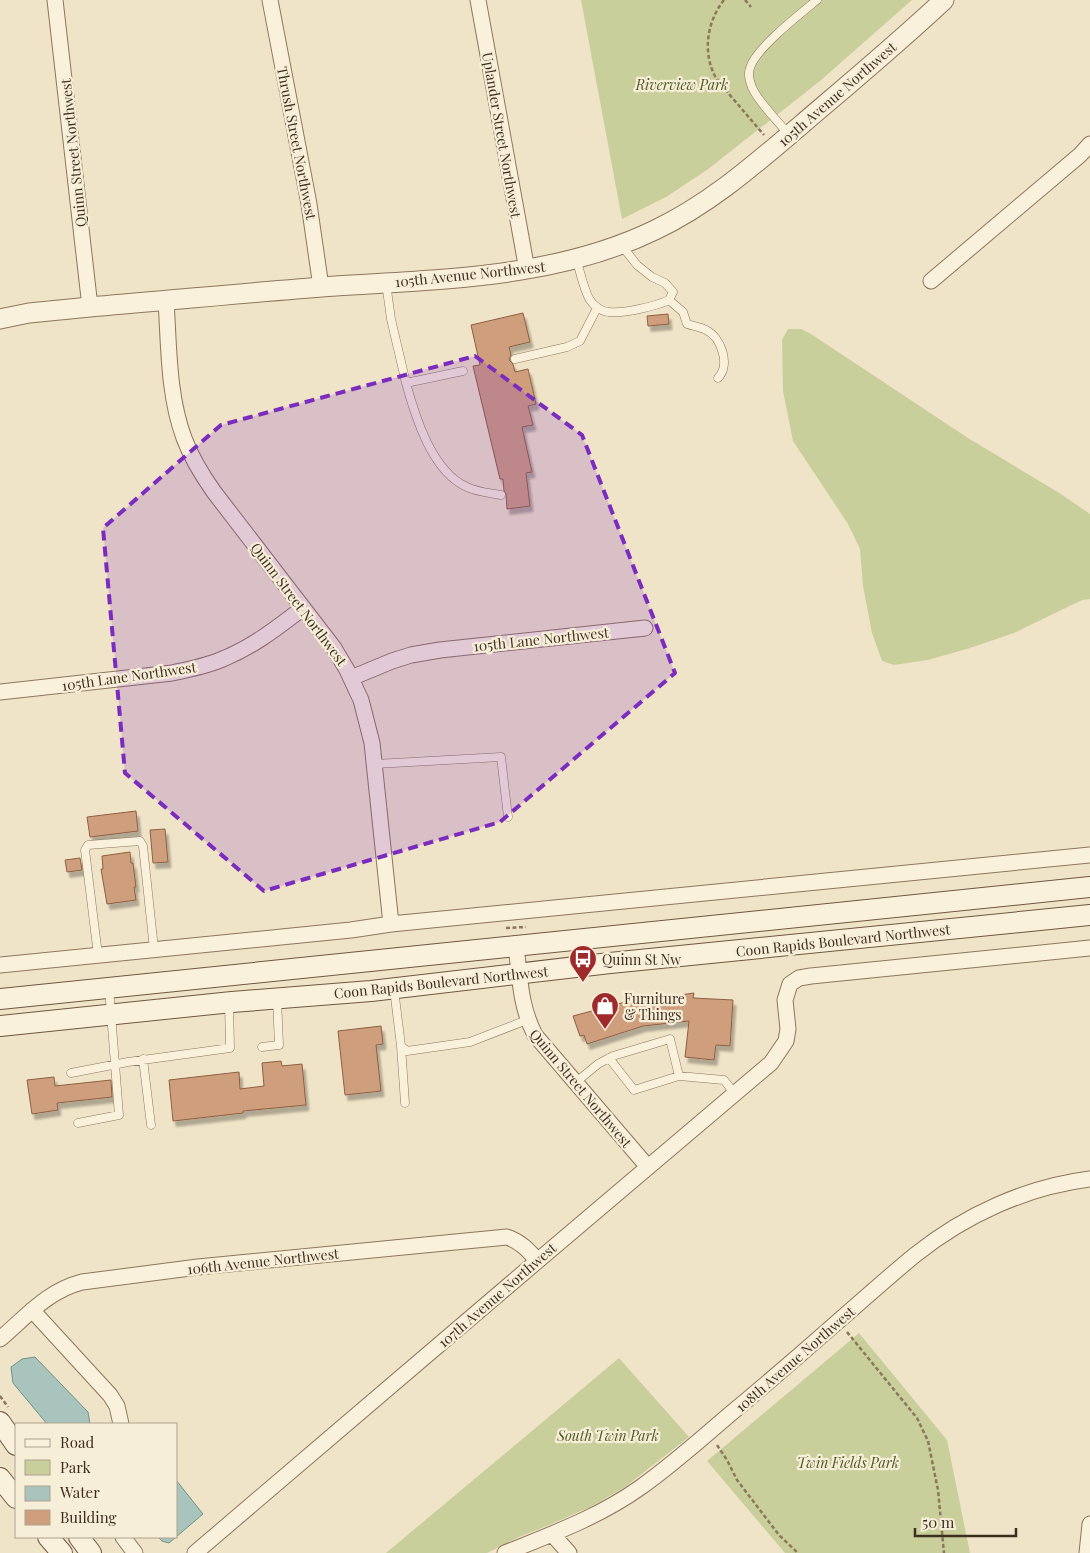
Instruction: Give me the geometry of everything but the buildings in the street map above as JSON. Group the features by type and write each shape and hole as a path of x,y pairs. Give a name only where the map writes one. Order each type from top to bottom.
{"main road":[{"name":"Coon Rapids Boulevard Northwest","path":"0,999 1090,887"},
{"name":"Coon Rapids Boulevard Northwest","path":"0,1026 229,1002 394,989 610,963 1090,915"},
{"path":"0,1422 15,1444"},
{"path":"0,1478 15,1497"},
{"path":"80,1538 92,1553"}],"street":[{"name":"Quinn Street Northwest","path":"55,0 90,307"},
{"name":"Thrush Street Northwest","path":"270,0 309,204 321,288"},
{"name":"Uplander Street Northwest","path":"478,0 527,270"},
{"name":"105th Avenue Northwest","path":"0,318 90,307 477,276 527,270 576,259 621,245 663,226 700,205 728,185 774,148 944,0"},
{"path":"931,281 1087,155"},
{"name":"Quinn Street Northwest","path":"166,301 174,398 179,423 187,444 214,492 334,648 361,700 368,722 375,764 390,924"},
{"name":"105th Lane Northwest","path":"0,692 172,673 198,667 240,651 267,635 303,608"},
{"name":"105th Lane Northwest","path":"351,678 398,659 440,650 646,628"},
{"path":"0,965 351,930 390,924 1090,855"},
{"name":"Quinn Street Northwest","path":"516,946 522,997 527,1020 535,1035 647,1166"},
{"name":"107th Avenue Northwest","path":"195,1553 647,1166 771,1063 786,1042 788,1028 785,1000 790,984 799,978 812,976 1090,948"},
{"name":"108th Avenue Northwest","path":"505,1553 586,1520 624,1498 672,1464 916,1255 966,1221 992,1207 1031,1193 1090,1179"},
{"name":"106th Avenue Northwest","path":"0,1338 57,1291 82,1282 198,1267 507,1237 517,1240 525,1246 537,1260"},
{"path":"32,1310 110,1395 116,1406 121,1423"},
{"path":"1087,1553 1090,1524"},
{"path":"553,1534 568,1553"},
{"path":"124,1538 135,1553"}],"lane":[{"path":"789,135 754,92 749,69 755,57 765,46 817,0"},
{"path":"576,259 590,300 597,308 607,312 624,311 662,304 670,300 673,292 665,283 652,278 637,265 621,245"},
{"path":"386,283 406,382 416,417 430,448 448,474 467,487 501,495"},
{"path":"670,300 683,312 687,324 706,330 715,336 721,348 724,366 721,376 718,378"},
{"path":"515,359 567,347 580,341 597,308"},
{"path":"406,382 463,371"},
{"path":"375,764 501,757 508,817"},
{"path":"98,955 85,850 88,846 96,845 140,841 143,846 154,949"},
{"path":"78,1123 119,1115 109,988"},
{"path":"394,989 405,1103"},
{"path":"262,1047 279,1045 277,999"},
{"path":"71,1073 143,1059 230,1048 229,1002"},
{"path":"401,1046 407,1051 470,1042 527,1020"},
{"path":"575,1082 608,1058 670,1039 679,1076"},
{"path":"608,1058 634,1090 679,1076 724,1080 734,1093"},
{"path":"143,1059 151,1125"}],"path":[{"path":"724,0 718,7 710,24 707,42 713,72 716,79 774,148"},
{"path":"745,0 751,7"},
{"path":"838,1322 918,1418 928,1441 938,1490 944,1553"},
{"path":"707,1434 719,1447 736,1480 780,1535 798,1553"}],"highlighted area":[{"path":"475,356 582,435 675,673 500,822 264,891 125,773 103,528 221,425"}],"green space":[{"name":"Riverview Park","path":"581,0 912,0 820,81 707,170 666,197 622,219"},
{"path":"788,329 801,329 811,334 968,438 1061,494 1090,514 1090,599 1082,600 1014,633 970,648 928,660 894,665 882,661 872,633 863,586 860,549 848,524 793,441 783,391 782,340"},
{"name":"Twin Fields Park","path":"859,1333 947,1440 970,1553 785,1553 707,1461"},
{"name":"South Twin Park","path":"619,1358 689,1437 625,1487 592,1506 519,1537 487,1553 386,1553"}],"water":[{"path":"35,1357 88,1412 90,1423 46,1423 13,1383 11,1367 22,1359"},
{"path":"178,1483 203,1514 178,1535"},
{"path":"159,1538 175,1538 169,1543"}],"place":[{"name":"Quinn St Nw","path":"583,983"},
{"name":"Furniture & Things","path":"605,1030"}]}
